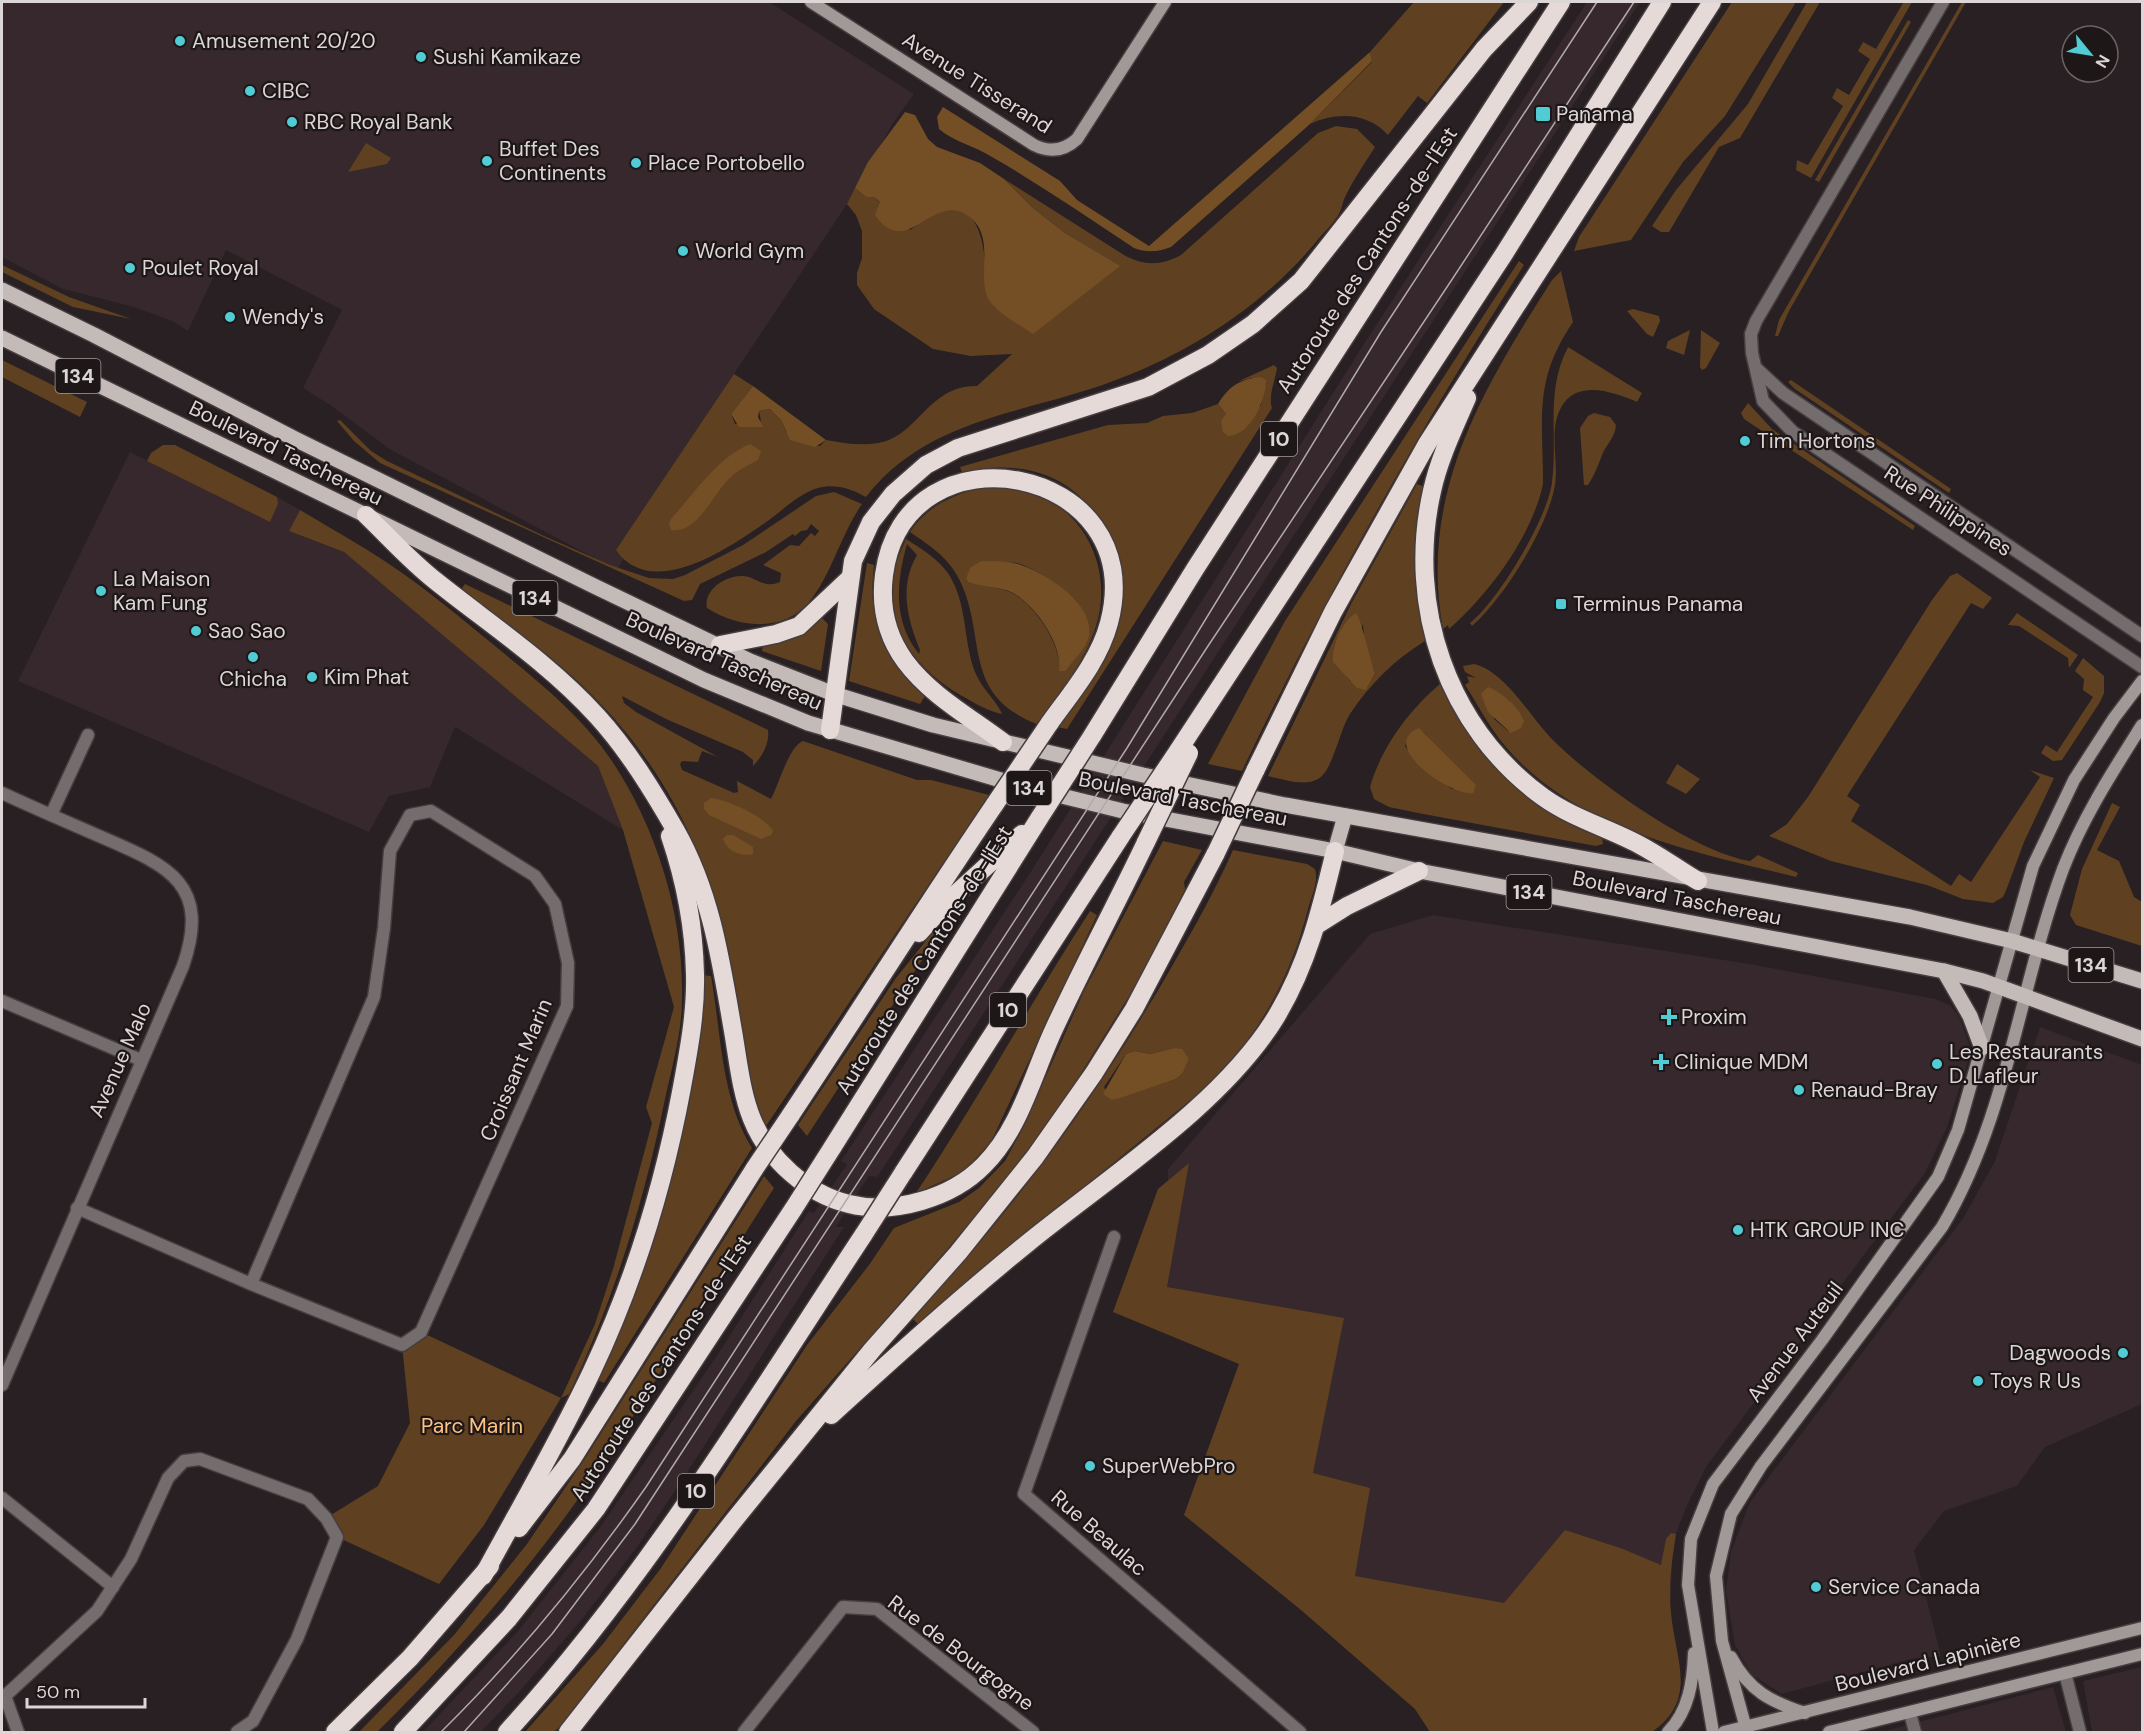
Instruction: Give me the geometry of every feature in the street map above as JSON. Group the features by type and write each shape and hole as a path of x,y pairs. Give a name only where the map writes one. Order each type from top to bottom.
{"highway":[{"path":"830,730 850,578 857,549 877,513 909,479 936,459 981,439 1148,387 1208,356 1271,310 1312,268 1484,49 1529,2"},
{"name":"Autoroute des Cantons-de-l'Est","path":"403,1732 510,1618 596,1509 794,1208 1195,569 1561,2"},
{"name":"10","path":"507,1732 592,1635 663,1539 864,1234 1121,836 1184,752 1217,694 1528,217 1662,2"},
{"path":"568,1732 735,1519 872,1350 987,1220 1069,1111 1146,988 1216,853 1296,685 1370,543 1427,444 1712,2"},
{"path":"1504,323 1453,431 1432,490 1425,528 1423,564 1432,636 1451,685 1480,735 1532,788 1570,814 1632,841 1698,881"},
{"path":"335,1732 410,1658 483,1576 572,1459 755,1168 886,971 933,895 1095,657 1109,624 1113,587 1106,551 1095,530 1080,511 1060,495 1039,485 993,477 947,488 918,508 893,542 883,582 885,619 899,652 923,681 1003,742"},
{"path":"366,515 433,579 491,623 574,693 620,743 690,855 706,900 742,1083 754,1124 766,1144 795,1175 826,1196 857,1206 903,1204 938,1195 969,1178 993,1156 1013,1125 1082,968 1146,842 1184,752"},
{"path":"720,645 776,634 799,626 850,578"},
{"path":"483,1576 602,1349 648,1224 676,1119 694,1013 694,954 680,873 653,793"},
{"path":"886,971 946,902 1040,817"},
{"path":"790,1453 932,1324 1198,1106 1228,1077 1255,1047 1276,1018 1300,972 1317,925 1335,851"},
{"path":"1317,925 1347,906 1419,872"}],"main road":[{"name":"Avenue Tisserand","path":"812,2 1034,145 1052,151 1063,149 1077,139 1165,2"},
{"name":"Boulevard Taschereau","path":"2,290 295,439 750,661 834,694 933,726 1143,775 1345,816 1698,881 1868,909 2012,941 2142,981"},
{"name":"Boulevard Taschereau","path":"2,338 714,685 781,713 830,730 1079,801 1335,851 1419,872 1944,971 2000,987 2142,1039"},
{"name":"Avenue Auteuil","path":"1713,1732 1688,1585 1691,1539 1713,1484 1822,1340 1938,1177 1958,1130 2033,866 2063,801 2114,718 2142,681"},
{"path":"1746,1730 1722,1641 1716,1576 1731,1514 1761,1466 1942,1227 1964,1191 1996,1108 2057,888 2077,837 2109,776 2142,725"},
{"path":"1335,851 1345,816"},
{"path":"1944,971 1970,1016 1982,1048"},
{"path":"1668,1732 1681,1715 1688,1700 1693,1677 1695,1628"},
{"name":"Boulevard Lapinière","path":"1724,1732 1746,1730 2142,1628"},
{"path":"1722,1641 1738,1670 1757,1690 1770,1701 1806,1713"},
{"path":"1828,1732 2142,1654"}],"street":[{"name":"Rue Philippines","path":"1943,2 1756,321 1751,334 1752,353 1763,400 1793,432 2142,667"},
{"name":"Rue Philippines","path":"1757,369 1783,393 2142,636"},
{"path":"51,815 88,735"},
{"name":"Avenue Malo","path":"2,793 160,864 176,878 188,900 193,924 190,946 2,1385"},
{"name":"Croissant Marin","path":"77,1208 251,1284 402,1345 421,1332 567,1006 568,963 555,904 535,876 432,811 411,815 390,851 384,928 374,997 251,1284"},
{"path":"2,1000 141,1060"},
{"name":"Rue Beaulac","path":"1114,1237 1024,1494 1300,1732"},
{"path":"18,1732 5,1696 97,1611 131,1559 168,1478 184,1461 200,1460 308,1499 326,1518 337,1537 297,1639 253,1721 237,1732"},
{"path":"2,1498 113,1587"},
{"name":"Rue de Bourgogne","path":"744,1732 843,1607 877,1609 1034,1732"},
{"path":"2065,1673 2080,1732"},
{"path":"1910,1713 1915,1732"}],"shaded area":[{"path":"2,2 769,2 914,94 893,123 847,204 734,374 617,570 391,450 303,388 342,310 226,250 188,331 172,321 134,307 63,289 2,257"},
{"path":"1587,2 1640,2 882,1170 877,1177 869,1176 836,1227 844,1227 683,1479 637,1547 583,1618 481,1732 423,1732 518,1631 601,1526 722,1348 809,1211 814,1213 847,1164 841,1161 1030,873 1367,339"},
{"path":"1370,52 1372,61 1310,124 1171,247 1157,251 1143,251 1134,248 1010,168 958,141 939,129 937,117 943,107 1060,181 1077,200 1149,246"},
{"path":"905,112 915,115 928,139 937,147 980,163 1004,179 1033,208 1065,233 1120,266 1033,334 1006,316 992,304 987,295 984,284 982,235 977,224 967,215 954,210 942,212 909,229 898,231 887,227 875,215 880,202 874,197 866,197 855,188 868,162"},
{"path":"1261,377 1266,380 1265,388 1256,415 1244,430 1228,436 1223,432 1221,421 1226,414 1218,404 1226,392 1236,384"},
{"path":"753,386 826,440 815,447 790,440 781,420 770,409 759,411 758,417 763,427 739,427 731,414"},
{"path":"750,444 761,451 758,460 730,477 703,513 689,526 680,530 671,530 669,524 671,519 707,477 727,458"},
{"path":"130,452 269,521 278,504 277,497 300,510 289,531 344,552 598,766 623,830 455,727 430,787 389,796 369,832 18,681"},
{"path":"981,561 1009,562 1029,568 1066,591 1076,601 1089,624 1089,636 1082,650 1066,671 1059,671 1057,650 1052,638 1039,617 1022,599 1008,591 968,582 966,579 970,568"},
{"path":"1356,613 1375,673 1366,690 1357,688 1333,662 1339,634 1346,622"},
{"path":"1488,687 1514,705 1524,721 1521,728 1511,733 1488,712 1481,694"},
{"path":"1419,728 1476,785 1473,793 1463,792 1435,779 1412,757 1406,746 1408,736"},
{"path":"711,798 736,805 754,814 773,831 771,835 761,839 709,815 704,809 704,803"},
{"path":"727,835 733,835 753,847 753,854 744,855 732,850 723,839"},
{"path":"1433,915 1750,964 1935,999 1951,1006 1960,1018 1969,1044 1968,1061 1947,1127 1925,1173 1706,1467 1687,1505 1676,1534 1672,1559 1670,1611 1681,1683 1670,1715 1652,1732 1430,1732 1415,1709 1301,1610 1184,1515 1239,1364 1167,1287 1168,1169 1370,934"},
{"path":"2040,1027 2142,1065 2142,1404 2045,1447 2017,1486 1944,1511 1914,1550 1941,1656 1911,1659 1782,1694 1751,1674 1735,1645 1726,1591 1731,1551 1750,1502 1964,1217 1995,1161"},
{"path":"1174,1048 1182,1049 1189,1059 1183,1073 1176,1079 1112,1100 1103,1094 1126,1054 1135,1051 1150,1054"},
{"path":"2142,1667 2142,1731 2092,1732 2083,1681"},
{"path":"2053,1687 2066,1732 1881,1732"}],"green space":[{"path":"1414,2 1504,2 1427,103 1418,96 1388,135 1371,122 1351,116 1330,117 1310,124 1372,62 1370,52"},
{"path":"1732,2 1796,2 1725,116 1683,162 1631,240 1574,251 1579,237"},
{"path":"1807,2 1820,2 1740,138 1719,147 1669,232 1661,232 1652,226 1676,190 1748,104"},
{"path":"1901,2 1912,2 1811,178 1796,170 1797,160 1808,165 1843,106 1832,98 1837,88 1849,95 1870,59 1858,51 1863,42 1876,49 1903,3"},
{"path":"1962,2 1966,2 1789,311 1778,336 1775,336 1779,320"},
{"path":"1908,20 1911,22 1819,182 1815,180"},
{"path":"1336,126 1357,129 1375,147 1348,191 1339,214 1295,266 1272,288 1247,308 1194,343 1137,372 1108,383 977,422 946,435 917,451 890,471 866,497 849,489 837,487 811,490 734,543 692,565 670,570 650,571 631,565 616,550 734,374 753,386 731,414 735,424 761,421 759,411 770,409 781,420 786,432 808,444 820,446 826,440 871,444 892,439 946,394 960,388 977,386 1012,354 971,356 933,349 874,309 857,285 857,273 862,258 862,231 856,215 847,204 855,188 866,197 874,197 910,230 934,214 950,209 963,211 972,219 978,230 985,258 986,285 1119,266 1065,233 1033,208 1004,179 1124,255 1146,263 1159,263 1181,255 1318,133"},
{"path":"366,143 391,158 387,164 348,172"},
{"path":"1519,261 1524,265 1448,388 1340,577 1242,771 1208,764 1285,621"},
{"path":"2,265 69,297 131,319 73,307 2,272"},
{"path":"1561,271 1573,322 1551,363 1546,382 1542,419 1543,484 1537,504 1519,544 1507,563 1464,615 1449,629 1448,625 1443,629 1438,580 1440,533 1448,488 1462,445 1502,362 1552,280"},
{"path":"1633,309 1659,316 1660,321 1653,337 1647,334 1627,311"},
{"path":"1690,330 1684,355 1666,348 1668,341"},
{"path":"1701,330 1720,343 1706,368 1702,370 1700,367"},
{"path":"1568,347 1642,393 1637,402 1609,392 1589,390 1571,396 1564,403 1556,422 1555,485 1544,521 1510,580 1472,626 1470,623 1494,597 1520,558 1532,537 1548,497 1552,482 1554,397 1561,364"},
{"path":"2,360 87,402 80,417 2,377"},
{"path":"1274,365 1277,368 1271,393 1272,408 1067,729 1057,727 1094,674 1116,631 1122,595 1121,574 1116,553 1097,515 1067,486 1037,472 1016,468 962,472 960,467 1108,425 1147,423 1163,416 1192,413 1218,404 1226,414 1261,406 1266,380 1252,378 1239,381"},
{"path":"1791,380 1951,489 1949,493 1795,389 1788,382"},
{"path":"1748,403 1772,429 1915,526 1913,530 1744,419 1741,413"},
{"path":"1594,413 1610,417 1616,425 1593,477 1588,485 1584,485 1580,428 1588,416"},
{"path":"340,420 371,451 387,461 544,536 610,565 649,578 673,579 685,575 743,545 816,496 834,492 862,504 824,580 809,602 786,619 773,623 746,623 719,615 707,608 707,601 712,590 723,581 736,576 748,577 769,584 780,582 781,573 763,565 790,545 799,546 811,533 815,536 819,531 811,524 807,530 795,536 793,534 766,552 700,584 692,600 684,601 380,463 354,441 337,421"},
{"path":"163,445 175,445 277,497 278,504 270,522 147,461 151,453"},
{"path":"1417,484 1425,487 1417,577 1425,641 1393,665 1357,703 1346,721 1332,759 1323,775 1306,782 1293,782 1268,776 1351,604","holes":["1363,624 1365,648 1375,673 1367,688 1350,681 1344,673"]},
{"path":"981,488 1009,488 1040,496 1059,507 1075,522 1088,540 1096,559 1101,581 1101,603 1096,626 1078,665 1037,724 1013,711 996,697 986,680 980,662 968,600 955,571 944,558 910,532 916,523 932,509 950,498","holes":["989,562 1017,563 1038,572 1061,587 1079,606 1088,626 1087,639 1066,671 1060,667 1055,646 1038,616 1030,607 1009,591 968,582 966,579"]},
{"path":"300,510 380,558 418,585 563,704 601,746 628,787 642,815 665,874 673,905 681,968 682,1011 676,1049 657,1137 614,1286 569,1394 561,1398 595,1324 613,1269 652,1123 646,1107 674,1007 623,830 598,766 344,552 289,531"},
{"path":"906,539 939,563 953,582 961,604 975,672 1002,714 982,707 933,676 920,663 900,633 891,597 892,578","holes":["907,544 917,555 908,578 907,602 920,650 919,654 905,628 899,601 899,587"]},
{"path":"867,563 874,565 873,604 882,637 899,667 925,696 920,704 849,681"},
{"path":"1957,573 1992,598 1983,609 1971,603 1847,796 1860,805 1851,821 1951,886 1959,874 1971,882 2040,777 2030,770 2054,778 2024,842 2003,897 1993,903 1963,899 1927,885 1831,861 1769,836 1787,824 1808,797 1932,600 1950,576"},
{"path":"465,584 768,730 765,750 753,766 753,760 743,752 666,719 622,696 624,703 636,712 718,757 702,751 698,762 682,761 680,764 682,770 734,793 738,792 737,781 771,799 793,750 803,741 917,780 931,780 989,795 766,1126 752,1085 732,976 715,902 704,868 674,804 657,774 636,746 590,693 545,654 466,593 462,588"},
{"path":"2017,613 2078,655 2069,668 2068,658 2019,626 2008,625"},
{"path":"822,618 828,624 821,671 762,651 763,645 797,636"},
{"path":"2083,658 2104,676 2104,693 2062,760 2053,761 2041,753 2046,745 2057,752 2093,697 2083,690 2084,679 2075,671"},
{"path":"1474,664 1495,675 1515,694 1549,736 1567,753 1615,792 1643,811 1700,844 1750,861 1758,855 1798,873 1796,877 1718,858 1639,834 1602,818 1566,798 1534,775 1499,739 1465,685 1469,682 1467,676 1476,678 1465,672 1463,666","holes":["1492,689 1510,701 1508,731 1494,719"]},
{"path":"1440,684 1454,712 1472,737 1571,823 1602,838 1603,844 1596,846 1418,813 1389,807 1374,799 1370,787 1381,758 1407,718","holes":["1422,731 1472,782 1452,789 1415,761 1405,746 1409,735"]},
{"path":"1677,764 1700,779 1686,794 1666,783"},
{"path":"2112,803 2120,807 2097,850 2119,861 2134,897 2142,902 2142,946 2076,925 2070,915 2082,869"},
{"path":"1163,841 1202,850 1184,882 1185,889 1177,907 1131,993 1075,1083 1013,1171 796,1421 561,1725 554,1732 525,1732 603,1644 661,1568 807,1345 869,1265 894,1228 959,1202 979,1188 1005,1161 1022,1130 1084,991"},
{"path":"1233,850 1307,864 1315,869 1315,887 1301,934 1282,982 1257,1026 1226,1067 1208,1086 944,1301 919,1325 912,1318 1014,1201 1105,1075 1160,987","holes":["1174,1048 1189,1059 1183,1073 1176,1079 1112,1100 1104,1087 1126,1054 1135,1051 1150,1054"]},
{"path":"1090,911 1097,915 991,1142 963,1172 916,1193 1046,981"},
{"path":"933,932 936,935 926,954 807,1136 798,1125 896,978"},
{"path":"702,975 711,976 728,1087 742,1129 752,1148 604,1383 596,1379 623,1318"},
{"path":"1189,1163 1167,1287 1344,1318 1313,1473 1370,1488 1355,1576 1504,1603 1565,1530 1623,1549 1661,1565 1666,1539 1671,1533 1676,1534 1670,1593 1673,1630 1681,1677 1680,1692 1675,1706 1666,1719 1652,1732 1430,1732 1415,1709 1301,1610 1184,1515 1239,1364 1113,1312 1158,1189"},
{"path":"764,1176 774,1188 631,1419 558,1527 509,1589 432,1676 377,1732 359,1732 454,1635 527,1544 586,1457"},
{"name":"Parc Marin","path":"421,1332 561,1398 484,1525 439,1584 337,1537 326,1518 378,1486 410,1423 402,1345"}],"tram line":[{"path":"441,1732 497,1674 549,1614 646,1487 1127,748 1381,332 1597,2"},
{"path":"464,1732 552,1634 635,1524 1208,646 1634,2"}],"place":[{"name":"Amusement 20/20","path":"180,41"},
{"name":"Sushi Kamikaze","path":"421,57"},
{"name":"CIBC","path":"250,91"},
{"name":"Panama","path":"1543,114"},
{"name":"RBC Royal Bank","path":"292,122"},
{"name":"Buffet Des Continents","path":"487,161"},
{"name":"Place Portobello","path":"636,163"},
{"name":"World Gym","path":"683,251"},
{"name":"Poulet Royal","path":"130,268"},
{"name":"Wendy's","path":"230,317"},
{"name":"Tim Hortons","path":"1745,441"},
{"name":"La Maison Kam Fung","path":"101,591"},
{"name":"Terminus Panama","path":"1561,604"},
{"name":"Sao Sao","path":"196,631"},
{"name":"Chicha","path":"253,657"},
{"name":"Kim Phat","path":"312,677"},
{"name":"Proxim","path":"1669,1017"},
{"name":"Clinique MDM","path":"1661,1062"},
{"name":"Les Restaurants D. Lafleur","path":"1937,1064"},
{"name":"Renaud-Bray","path":"1799,1090"},
{"name":"HTK GROUP INC","path":"1738,1230"},
{"name":"Dagwoods","path":"2123,1353"},
{"name":"Toys R Us","path":"1978,1381"},
{"name":"SuperWebPro","path":"1090,1466"},
{"name":"Service Canada","path":"1816,1587"}]}
